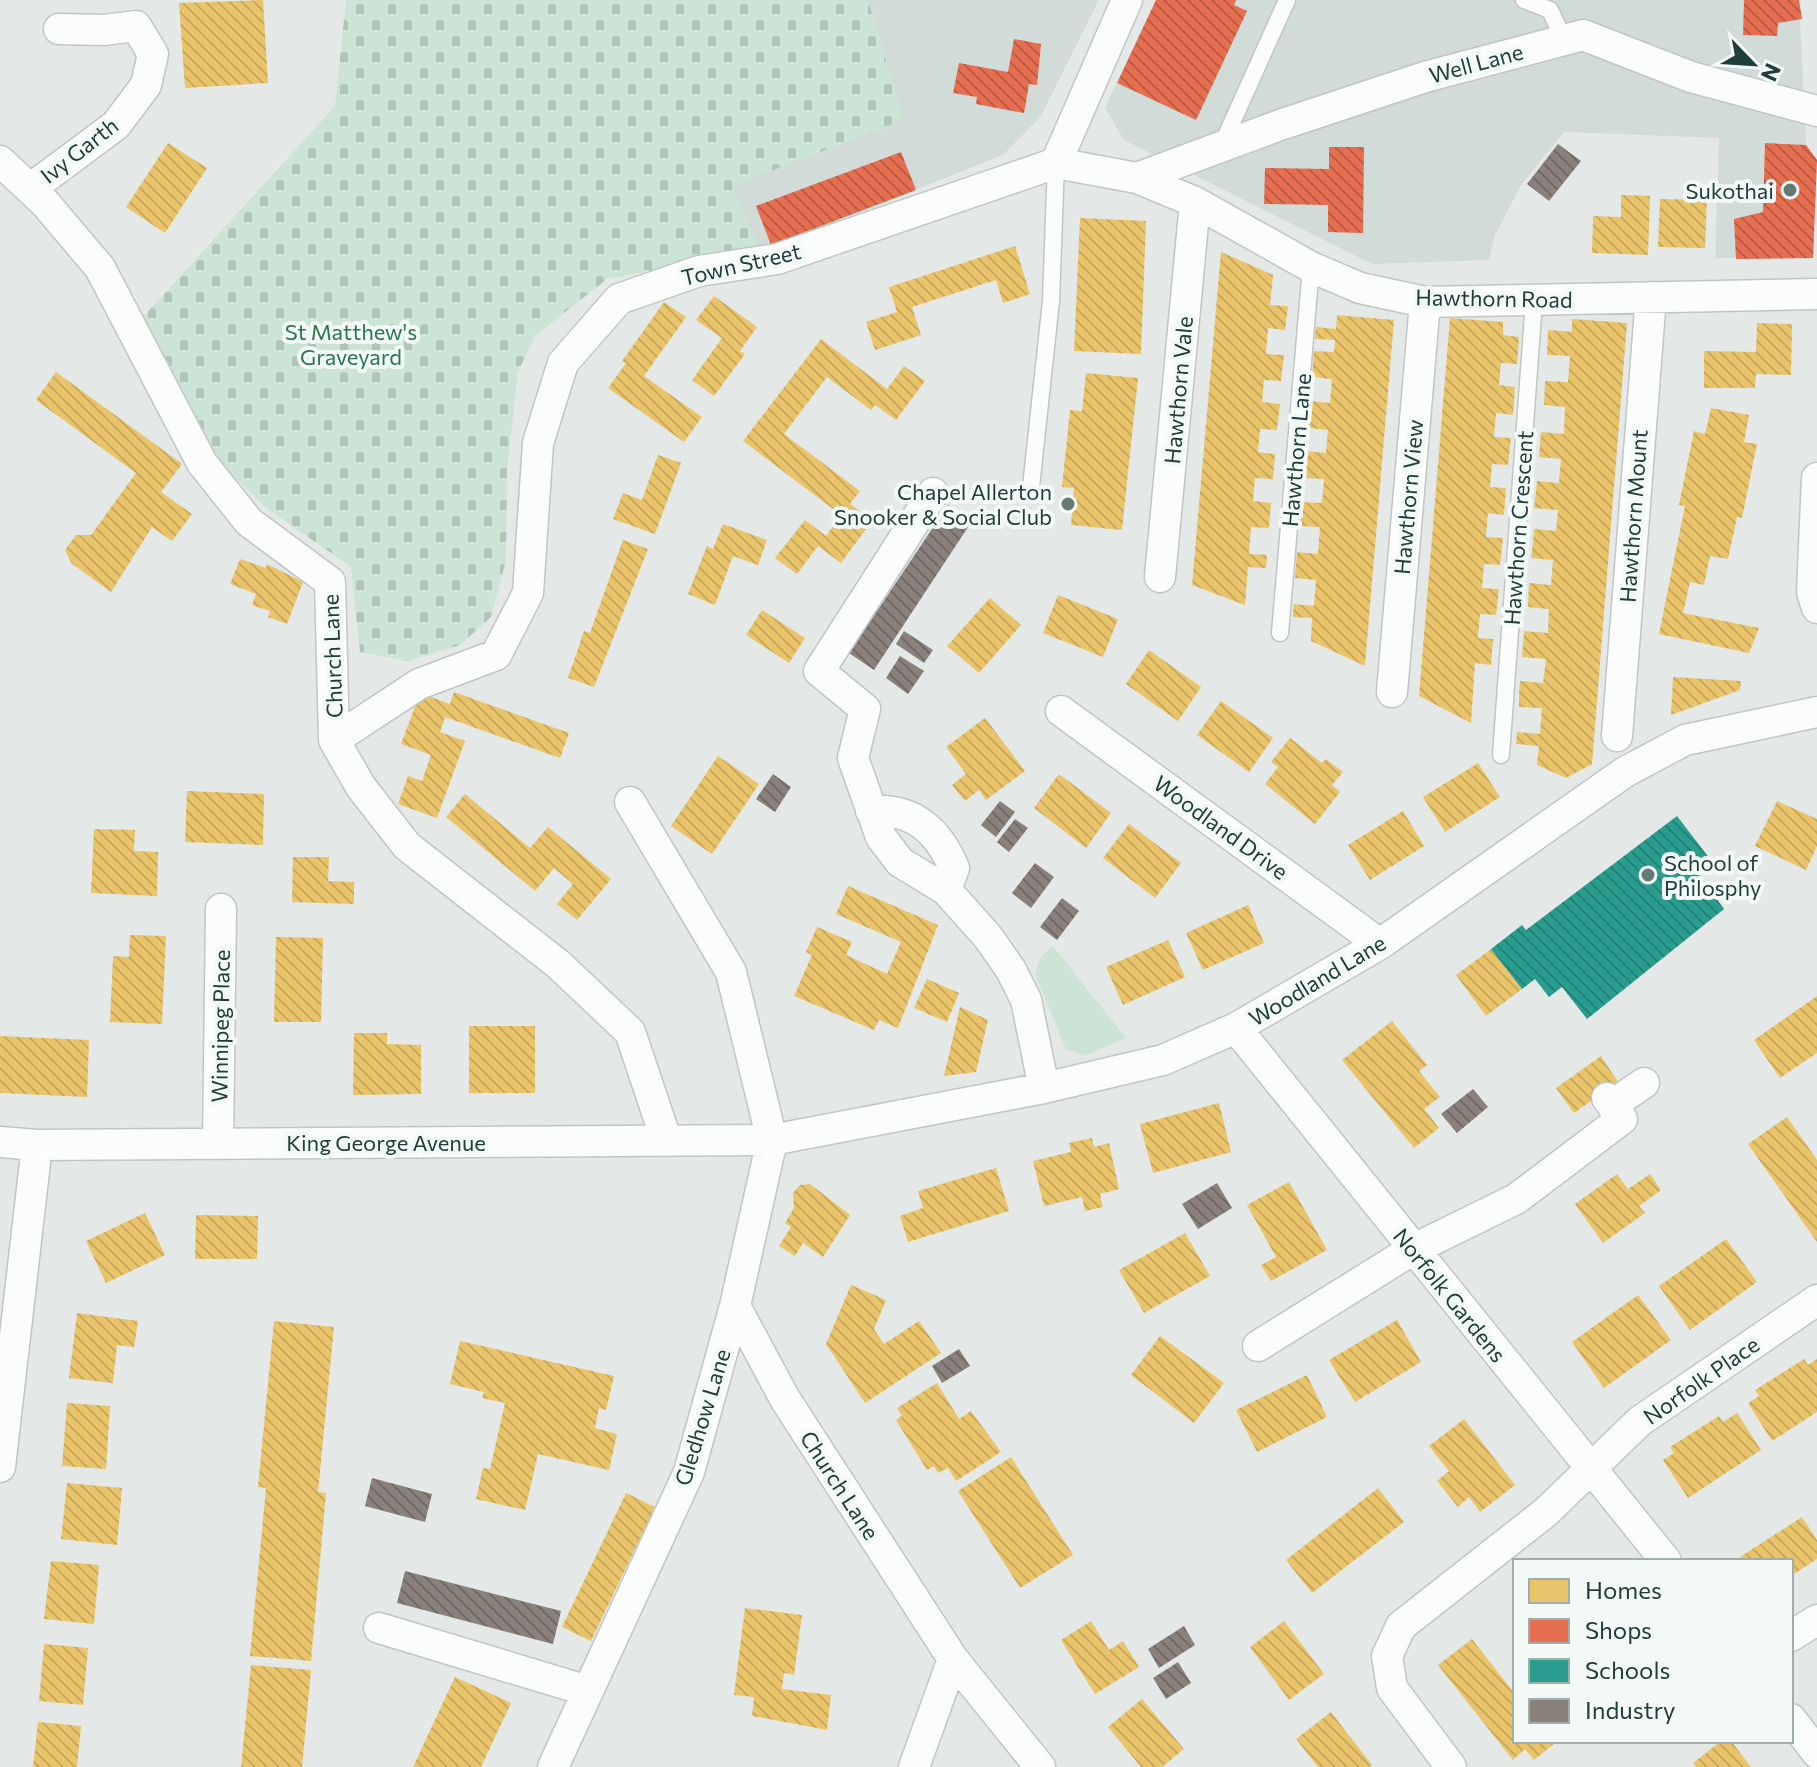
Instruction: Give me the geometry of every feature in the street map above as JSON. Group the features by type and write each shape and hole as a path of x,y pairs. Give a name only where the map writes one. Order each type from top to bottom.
{"street":[{"path":"1056,163 1127,0"},
{"name":"Ivy Garth","path":"30,189 116,125 146,85 153,54 142,13 104,30 59,29"},
{"name":"Well Lane","path":"1137,178 1425,77 1583,35 1691,77 1817,111"},
{"name":"Church Lane","path":"0,161 30,189 100,268 202,463 249,522 330,582 334,740 361,787 407,846 558,964 630,1032 666,1139"},
{"name":"Hawthorn Road","path":"1056,163 1137,178 1195,202 1311,267 1360,288 1425,302 1817,294"},
{"name":"Town Street","path":"334,740 419,684 496,655 528,593 538,443 563,363 619,299 699,271 777,259 1056,163"},
{"name":"Hawthorn Vale","path":"1160,577 1195,202"},
{"name":"Hawthorn Mount","path":"1617,736 1651,297"},
{"name":"Hawthorn View","path":"1392,692 1425,302"},
{"path":"1817,478 1812,592 1817,608"},
{"path":"933,493 819,671 865,709 853,758 881,837 900,862 946,890 988,937 1026,1000 1044,1088"},
{"name":"Woodland Drive","path":"1061,711 1380,944"},
{"name":"Woodland Lane","path":"772,1140 1044,1088 1163,1060 1236,1028 1380,944 1625,772 1685,740 1817,712"},
{"path":"630,802 731,972 772,1140"},
{"path":"871,811 892,810 925,823 945,846 954,868 946,890"},
{"name":"Winnipeg Place","path":"218,1143 221,909"},
{"name":"Norfolk Gardens","path":"1236,1028 1412,1250 1664,1559"},
{"path":"1258,1346 1412,1250 1516,1199 1622,1119 1609,1101 1644,1083"},
{"name":"King George Avenue","path":"0,1142 37,1145 772,1140"},
{"name":"Gledhow Lane","path":"553,1767 689,1472 735,1306 772,1140"},
{"path":"0,1467 37,1145"},
{"name":"Norfolk Place","path":"1451,1767 1392,1688 1387,1664 1391,1640 1413,1615 1546,1512 1590,1466 1640,1421 1817,1300"},
{"name":"Church Lane","path":"735,1306 785,1399 953,1659 1040,1767"},
{"path":"1793,1635 1817,1620"},
{"path":"379,1628 588,1691"},
{"path":"914,1767 953,1659"},
{"path":"1793,1722 1817,1753"}],"lane":[{"path":"1221,147 1287,0"},
{"path":"1524,0 1550,10 1564,40"},
{"path":"1031,487 1051,301 1056,163"},
{"name":"Hawthorn Lane","path":"1280,633 1311,267"},
{"name":"Hawthorn Crescent","path":"1501,755 1534,301"}],"shaded area":[{"path":"868,0 1099,0 1041,116 1003,155 760,251 731,186 903,120"},
{"path":"1156,0 1799,0 1806,144 1817,160 1813,258 1715,258 1719,138 1564,132 1521,185 1495,235 1489,260 1372,264 1124,140 1105,108"}],"green space":[{"name":"St Matthew's Graveyard","path":"346,0 868,0 903,120 732,186 760,251 607,279 535,336 518,372 507,470 506,560 491,617 460,645 407,661 360,652 351,567 265,507 221,464 144,316 335,106"},
{"path":"1053,946 1126,1038 1085,1056 1066,1049 1035,975 1040,957"}],"building: Homes":[{"path":"263,0 268,83 185,88 179,3"},
{"path":"168,143 207,168 165,233 126,207"},
{"path":"1621,195 1650,196 1648,255 1592,253 1593,216 1621,217"},
{"path":"1660,199 1707,200 1705,248 1658,247"},
{"path":"1080,218 1146,221 1141,354 1074,351"},
{"path":"1015,246 1030,294 1003,303 996,280 912,307 921,335 875,350 866,322 897,312 889,287"},
{"path":"1221,252 1273,275 1270,305 1288,306 1285,330 1268,328 1266,354 1284,355 1281,381 1264,380 1262,402 1280,404 1277,430 1260,429 1258,452 1275,454 1273,479 1255,478 1253,501 1271,503 1269,528 1251,527 1249,554 1267,555 1266,568 1248,567 1245,605 1192,585"},
{"path":"714,296 757,327 740,351 745,354 714,396 692,380 722,338 696,320"},
{"path":"664,302 686,317 644,376 702,417 684,442 608,388 626,363 622,361"},
{"path":"1337,315 1394,320 1365,666 1311,641 1312,618 1293,617 1294,604 1314,606 1316,580 1295,578 1297,552 1318,554 1320,527 1300,526 1302,502 1322,503 1324,479 1305,478 1307,451 1326,453 1328,430 1308,428 1310,401 1330,403 1332,379 1312,377 1314,351 1334,352 1335,340 1315,339 1316,327 1336,329"},
{"path":"1450,318 1503,322 1503,335 1519,337 1517,364 1501,363 1499,385 1515,387 1513,415 1496,413 1494,437 1511,438 1508,465 1492,464 1490,487 1506,488 1504,515 1488,513 1486,537 1503,538 1500,565 1484,564 1482,588 1499,589 1496,615 1480,614 1478,638 1493,639 1491,665 1475,663 1471,723 1419,696"},
{"path":"1572,319 1627,323 1592,764 1566,778 1537,765 1539,746 1516,744 1517,732 1540,734 1542,708 1519,707 1520,681 1543,683 1546,659 1522,657 1524,631 1548,633 1549,609 1528,607 1529,583 1551,585 1553,560 1531,558 1534,529 1556,531 1558,510 1534,508 1537,481 1559,483 1561,459 1539,457 1541,432 1564,434 1565,407 1544,405 1545,381 1568,382 1570,356 1547,355 1548,330 1572,332"},
{"path":"1757,323 1792,324 1791,375 1756,374 1755,388 1704,388 1704,351 1756,352"},
{"path":"821,339 887,389 904,366 925,381 896,420 875,405 871,410 827,377 784,434 860,491 850,504 872,521 841,563 818,546 797,574 775,558 805,520 826,536 841,515 743,441"},
{"path":"56,372 182,464 161,492 192,514 172,541 152,527 111,592 71,563 65,550 76,535 91,535 136,473 36,400"},
{"path":"1086,373 1138,378 1122,530 1071,525 1074,488 1062,487 1070,410 1082,411"},
{"path":"1711,408 1749,415 1744,442 1757,444 1742,518 1737,517 1728,559 1710,556 1704,585 1690,582 1683,613 1759,628 1749,653 1659,634 1685,506 1679,505 1694,431 1705,434"},
{"path":"658,455 681,463 655,534 613,519 623,493 642,500"},
{"path":"723,524 767,540 758,565 733,556 715,605 688,594 707,546 713,549"},
{"path":"623,540 648,549 594,687 568,678 584,631 590,633"},
{"path":"240,559 266,568 267,564 303,582 287,624 268,617 270,611 252,605 256,594 230,584"},
{"path":"1058,595 1118,619 1103,657 1043,633"},
{"path":"990,598 1021,625 979,673 947,646"},
{"path":"762,610 805,638 789,663 746,635"},
{"path":"1149,650 1201,687 1178,721 1126,684"},
{"path":"1673,677 1741,681 1740,690 1671,715"},
{"path":"454,692 569,733 560,758 445,717 440,732 465,741 437,818 398,804 408,776 422,781 431,755 401,744 420,693 450,704"},
{"path":"1221,701 1273,738 1249,772 1197,735"},
{"path":"985,718 1025,771 986,800 979,790 965,801 952,785 966,774 946,747"},
{"path":"1290,738 1322,763 1326,759 1343,772 1332,785 1340,792 1315,824 1265,784 1278,767 1271,762"},
{"path":"718,756 759,784 712,854 671,826"},
{"path":"1478,763 1500,797 1445,832 1423,797"},
{"path":"1059,774 1111,813 1086,848 1034,808"},
{"path":"187,791 264,794 263,845 185,842"},
{"path":"465,794 530,848 548,827 611,879 577,920 557,904 573,884 554,868 535,891 446,817"},
{"path":"1777,801 1817,819 1817,846 1806,870 1755,846"},
{"path":"1403,811 1424,846 1370,880 1348,845"},
{"path":"1129,824 1181,863 1155,898 1103,858"},
{"path":"94,829 135,830 134,851 158,852 157,896 91,893"},
{"path":"293,857 329,857 328,881 354,882 354,904 292,902"},
{"path":"848,886 938,925 898,1028 879,1020 874,1030 794,996 812,955 806,952 817,927 852,942 846,955 887,974 901,942 836,914"},
{"path":"1248,905 1264,943 1203,970 1186,933"},
{"path":"130,935 166,936 162,1024 110,1022 113,956 129,957"},
{"path":"276,937 323,938 321,1022 274,1022"},
{"path":"1168,940 1185,977 1123,1005 1106,967"},
{"path":"1491,949 1522,989 1486,1016 1456,975"},
{"path":"927,979 959,993 947,1022 914,1008"},
{"path":"1817,996 1817,1053 1780,1078 1754,1040"},
{"path":"960,1007 988,1020 976,1072 944,1076"},
{"path":"1392,1021 1427,1065 1419,1071 1440,1097 1424,1109 1439,1128 1414,1148 1342,1060"},
{"path":"469,1026 535,1026 535,1093 469,1093"},
{"path":"354,1033 387,1033 387,1044 421,1045 421,1094 353,1095"},
{"path":"0,1036 89,1040 87,1097 0,1093"},
{"path":"1601,1056 1618,1082 1574,1113 1556,1088"},
{"path":"1219,1103 1231,1152 1153,1173 1140,1124"},
{"path":"1787,1117 1817,1160 1817,1242 1748,1144"},
{"path":"1092,1138 1094,1147 1109,1143 1119,1189 1100,1194 1103,1207 1085,1211 1082,1197 1044,1206 1033,1161 1071,1152 1069,1143"},
{"path":"996,1168 1009,1211 908,1242 900,1216 923,1208 918,1191"},
{"path":"1617,1174 1628,1189 1650,1174 1661,1190 1639,1206 1645,1213 1603,1243 1575,1204"},
{"path":"1289,1182 1327,1250 1271,1281 1261,1265 1276,1257 1247,1205"},
{"path":"810,1184 850,1215 823,1257 803,1243 795,1256 779,1246 791,1227 785,1223 794,1208 793,1193 800,1185"},
{"path":"145,1213 165,1255 106,1283 86,1241"},
{"path":"196,1215 258,1216 257,1259 195,1259"},
{"path":"1185,1233 1210,1276 1144,1313 1119,1270"},
{"path":"1726,1239 1757,1282 1690,1330 1659,1286"},
{"path":"851,1285 886,1300 874,1329 884,1344 919,1321 941,1353 865,1403 826,1344"},
{"path":"1638,1295 1671,1340 1604,1388 1572,1342"},
{"path":"77,1313 138,1321 134,1347 117,1345 113,1383 69,1378"},
{"path":"1397,1320 1421,1362 1355,1402 1329,1360"},
{"path":"274,1321 334,1327 318,1492 326,1493 311,1661 250,1656 266,1488 258,1487"},
{"path":"1160,1336 1224,1383 1194,1423 1131,1375"},
{"path":"460,1341 614,1376 606,1410 599,1408 595,1428 617,1434 609,1470 538,1454 525,1510 476,1499 483,1468 490,1469 505,1403 482,1398 484,1392 450,1384"},
{"path":"1804,1359 1808,1365 1817,1359 1817,1412 1772,1441 1748,1403 1759,1396 1755,1390"},
{"path":"1307,1375 1327,1417 1257,1452 1236,1410"},
{"path":"937,1383 959,1419 971,1411 1001,1452 956,1481 948,1468 938,1473 934,1466 927,1470 896,1420 902,1416 897,1408"},
{"path":"67,1403 110,1406 106,1469 62,1466"},
{"path":"1737,1413 1761,1450 1688,1498 1663,1460 1674,1453 1670,1447 1719,1416 1723,1422"},
{"path":"1464,1419 1515,1485 1480,1512 1469,1497 1458,1507 1437,1481 1449,1471 1429,1446"},
{"path":"1011,1457 1073,1555 1020,1588 958,1491"},
{"path":"67,1483 122,1488 117,1545 61,1539"},
{"path":"1378,1488 1404,1522 1312,1593 1286,1560"},
{"path":"626,1493 655,1507 591,1641 562,1627"},
{"path":"1802,1517 1817,1540 1817,1559 1793,1575 1793,1559 1740,1557"},
{"path":"51,1561 99,1565 94,1624 44,1619"},
{"path":"745,1608 802,1615 794,1675 784,1673 782,1689 831,1695 827,1730 752,1716 754,1697 734,1695"},
{"path":"1091,1621 1109,1650 1123,1641 1139,1667 1095,1694 1061,1640"},
{"path":"1284,1621 1324,1674 1289,1700 1250,1647"},
{"path":"1472,1639 1513,1691 1513,1743 1554,1744 1534,1760 1525,1749 1513,1760 1438,1665"},
{"path":"44,1644 88,1648 83,1705 39,1701"},
{"path":"251,1665 311,1670 302,1767 241,1767"},
{"path":"455,1677 511,1703 481,1767 413,1767"},
{"path":"1142,1699 1184,1749 1162,1767 1141,1767 1108,1727"},
{"path":"1331,1712 1372,1765 1318,1767 1296,1739"},
{"path":"38,1722 81,1726 77,1767 33,1767"},
{"path":"1718,1743 1733,1743 1751,1767 1696,1767 1693,1763"}],"building: Shops":[{"path":"1156,0 1236,0 1234,5 1247,11 1196,120 1117,83"},
{"path":"1744,0 1799,0 1802,19 1778,23 1777,36 1743,35"},
{"path":"1014,39 1041,44 1037,85 1029,84 1024,113 976,104 977,97 953,93 959,63 1008,72"},
{"name":"Sukothai","path":"1765,143 1806,145 1817,160 1813,258 1736,259 1734,219 1763,212"},
{"path":"1329,147 1364,147 1363,233 1328,232 1328,205 1264,204 1265,168 1329,169"},
{"path":"901,152 916,190 771,245 756,206"}],"building: Schools":[{"path":"1677,816 1713,863 1699,874 1724,909 1587,1019 1562,987 1549,997 1535,979 1522,989 1491,949 1522,925 1526,930"}],"building: Industry":[{"path":"1558,144 1581,161 1549,201 1527,184"},
{"path":"948,505 972,521 874,670 849,653"},
{"path":"904,631 933,650 924,663 896,644"},
{"path":"900,656 924,671 908,694 886,678"},
{"path":"773,774 791,787 775,812 756,799"},
{"path":"1000,801 1015,812 996,837 981,825"},
{"path":"1015,819 1028,828 1009,852 997,842"},
{"path":"1035,863 1054,877 1031,908 1012,893"},
{"path":"1062,898 1079,911 1057,940 1040,927"},
{"path":"1473,1089 1488,1107 1457,1133 1441,1114"},
{"path":"1217,1183 1232,1208 1198,1229 1182,1204"},
{"path":"959,1349 970,1366 942,1383 932,1366"},
{"path":"372,1478 432,1494 425,1522 365,1506"},
{"path":"405,1571 561,1611 553,1644 397,1603"},
{"path":"1184,1626 1195,1645 1159,1668 1148,1649"},
{"path":"1178,1662 1191,1683 1166,1699 1153,1678"}],"place":[{"name":"Sukothai","path":"1790,190"},
{"name":"Chapel Allerton Snooker & Social Club","path":"1068,504"},
{"name":"School of Philosphy","path":"1648,875"}]}
